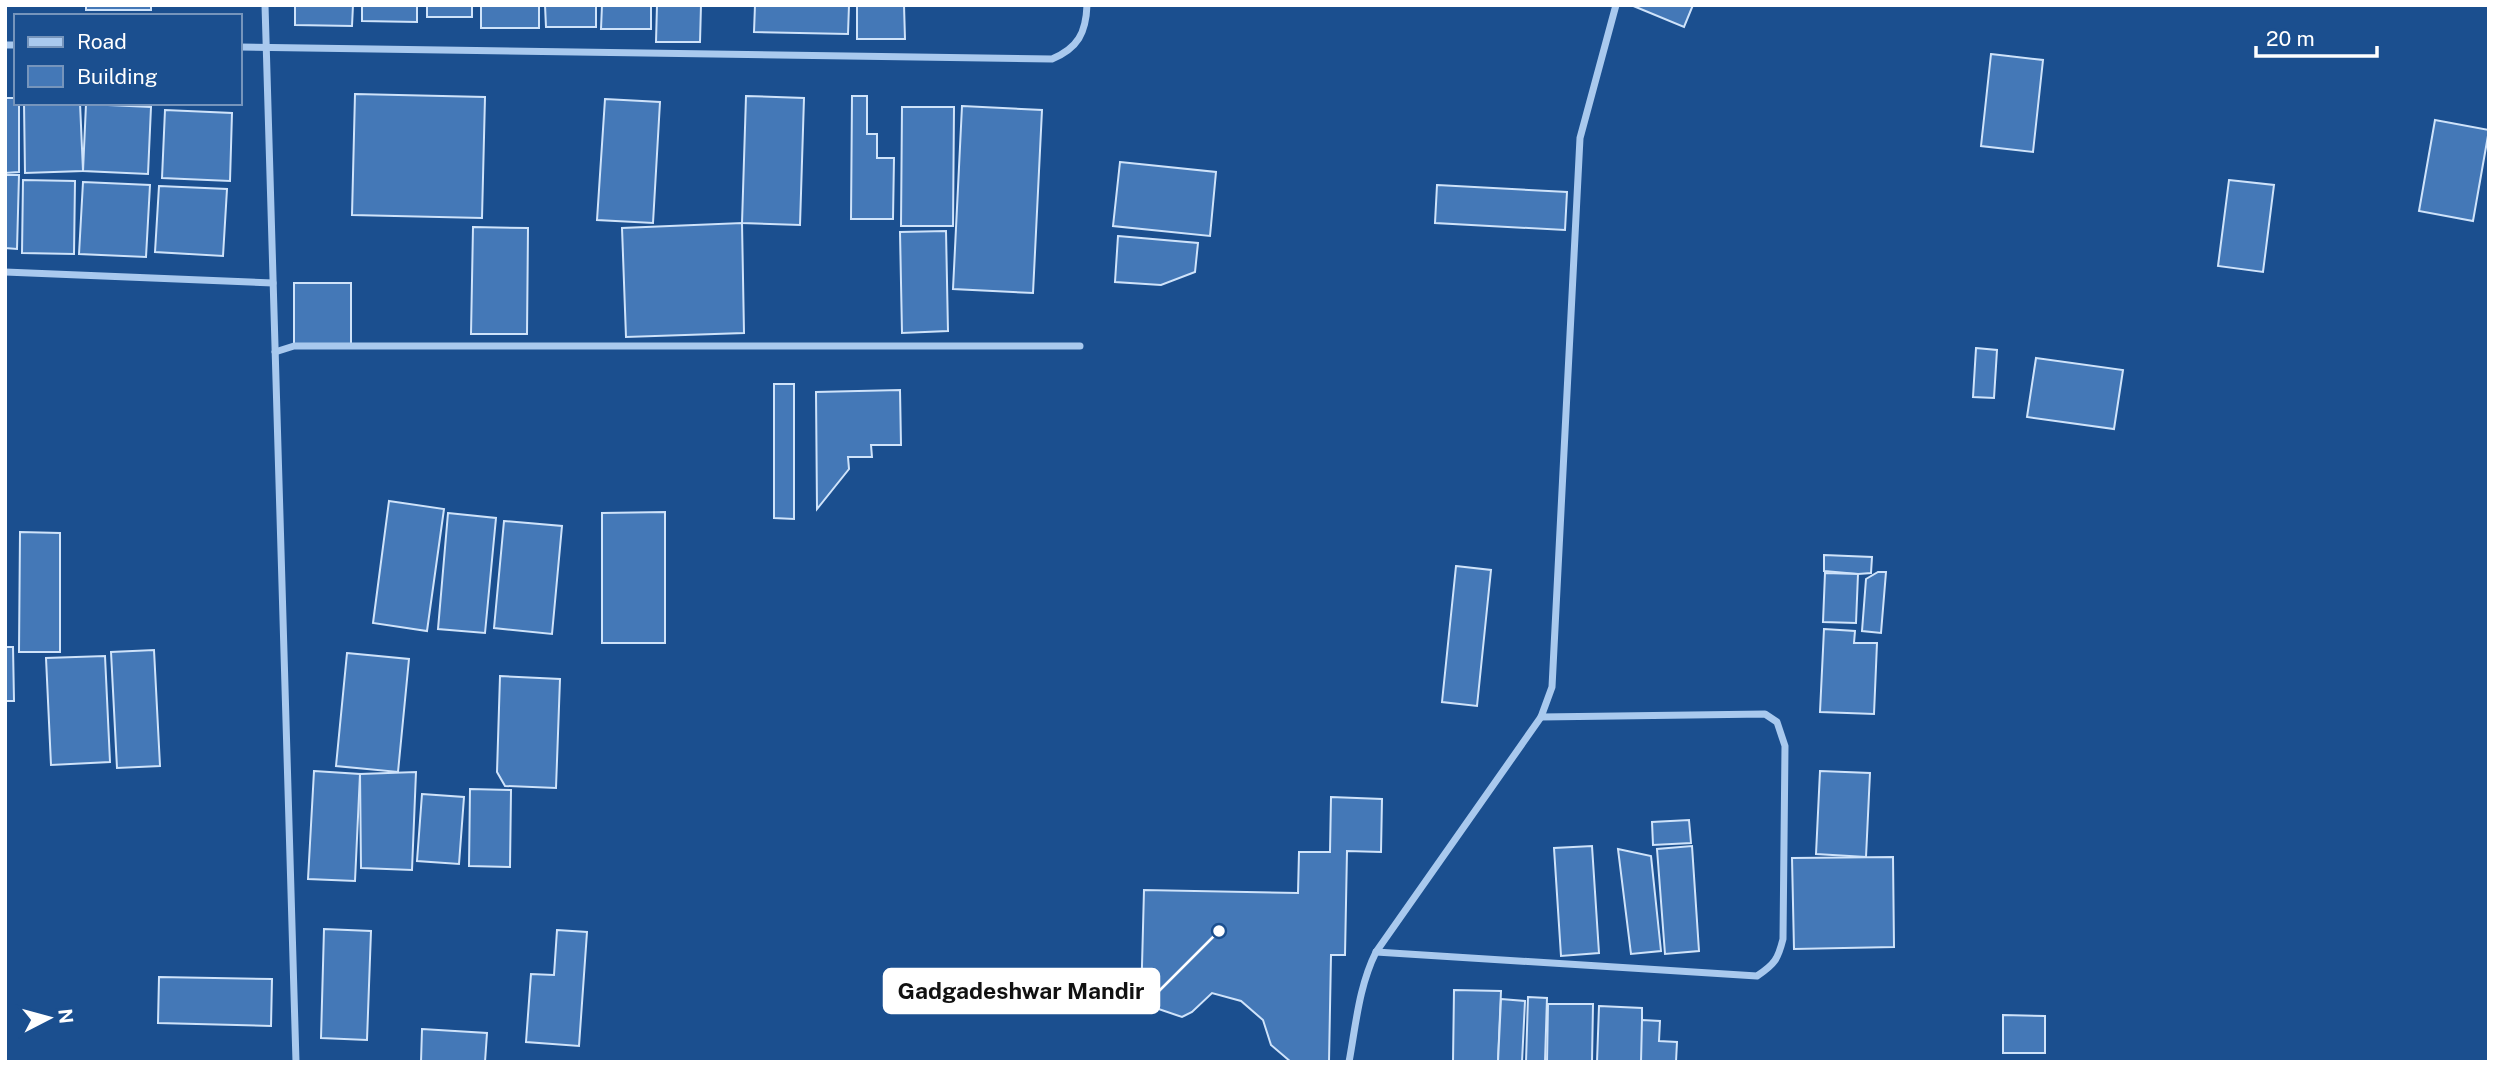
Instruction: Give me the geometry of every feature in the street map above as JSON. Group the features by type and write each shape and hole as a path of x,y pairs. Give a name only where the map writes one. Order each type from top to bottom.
{"street":[{"path":"265,5 296,1062"},
{"path":"242,47 1052,59 1066,53 1077,43 1087,23 1087,5"},
{"path":"1349,1062 1362,989 1376,952 1541,718 1552,687 1580,138 1616,5"},
{"path":"5,272 273,283"},
{"path":"275,352 294,346 1080,346"},
{"path":"1376,952 1757,976 1779,958 1783,939 1785,746 1777,722 1765,714 1541,718"}],"building":[{"path":"86,5 151,5 151,10 86,10"},
{"path":"295,5 353,5 352,26 295,25"},
{"path":"362,5 417,5 417,22 362,21"},
{"path":"427,5 472,5 472,17 427,17"},
{"path":"481,5 539,5 539,28 481,28"},
{"path":"545,5 596,5 596,27 546,27"},
{"path":"602,5 651,5 651,29 601,29"},
{"path":"657,5 701,5 700,42 656,42"},
{"path":"755,5 849,5 848,34 754,32"},
{"path":"857,5 904,5 905,39 857,39"},
{"path":"1631,5 1693,5 1684,27"},
{"path":"1991,54 2043,60 2033,152 1981,146"},
{"path":"355,94 485,97 482,218 352,215"},
{"path":"746,96 804,98 800,225 742,223"},
{"path":"852,96 867,96 867,134 877,134 877,158 894,158 893,219 851,219"},
{"path":"5,98 14,98 14,105 19,105 19,172 5,173"},
{"path":"605,99 660,102 653,223 597,220"},
{"path":"24,105 80,105 83,171 25,173"},
{"path":"86,105 151,107 148,174 83,171"},
{"path":"962,106 1042,110 1033,293 953,289"},
{"path":"902,107 954,107 953,226 901,226"},
{"path":"165,110 232,113 230,181 162,178"},
{"path":"2435,120 2489,130 2473,221 2419,211"},
{"path":"1120,162 1216,172 1210,236 1113,226"},
{"path":"5,175 19,175 17,249 5,248"},
{"path":"23,180 75,181 74,254 22,253"},
{"path":"2229,180 2274,185 2263,272 2218,266"},
{"path":"83,182 150,185 146,257 79,254"},
{"path":"1437,185 1567,192 1565,230 1435,223"},
{"path":"159,186 227,189 223,256 155,252"},
{"path":"742,223 744,333 626,337 622,228"},
{"path":"473,227 528,228 527,334 471,334"},
{"path":"946,231 948,331 902,333 900,232"},
{"path":"1118,236 1198,243 1195,272 1161,285 1115,282"},
{"path":"294,283 351,283 351,347 294,346"},
{"path":"1976,348 1997,350 1994,398 1973,397"},
{"path":"2036,358 2123,370 2114,429 2027,417"},
{"path":"774,384 794,384 794,519 774,518"},
{"path":"900,390 901,445 871,445 872,457 848,457 849,469 817,509 816,392"},
{"path":"389,501 444,509 427,631 373,623"},
{"path":"665,512 665,643 602,643 602,513"},
{"path":"448,513 496,518 485,633 438,629"},
{"path":"504,521 562,526 552,634 494,628"},
{"path":"20,532 60,533 60,652 19,652"},
{"path":"1824,555 1872,557 1871,573 1824,571"},
{"path":"1456,566 1491,570 1477,706 1442,702"},
{"path":"1878,572 1886,572 1881,633 1862,631 1866,579"},
{"path":"1825,573 1858,574 1856,623 1823,622"},
{"path":"1824,629 1855,631 1854,643 1877,643 1874,714 1820,712"},
{"path":"5,647 13,647 14,701 5,701"},
{"path":"154,650 160,766 117,768 111,652"},
{"path":"347,653 409,659 398,772 336,766"},
{"path":"105,656 110,762 51,765 46,658"},
{"path":"500,676 560,679 556,788 505,786 497,772"},
{"path":"314,771 360,774 355,881 308,879"},
{"path":"1820,771 1870,773 1866,857 1816,854"},
{"path":"416,772 412,870 361,868 360,774"},
{"path":"470,789 511,790 510,867 469,866"},
{"path":"422,794 464,797 459,864 417,861"},
{"path":"1331,797 1382,799 1381,852 1347,851 1345,955 1331,955 1329,1062 1291,1062 1271,1045 1263,1020 1241,1001 1212,993 1192,1012 1182,1017 1141,1003 1144,890 1298,893 1299,852 1330,852"},
{"path":"1689,820 1691,843 1653,845 1652,822"},
{"path":"1592,846 1599,953 1561,956 1554,848"},
{"path":"1692,846 1699,951 1665,954 1657,849"},
{"path":"1618,849 1651,856 1661,951 1631,954"},
{"path":"1893,857 1894,947 1794,949 1792,858"},
{"path":"324,929 371,931 367,1040 321,1038"},
{"path":"557,930 587,932 579,1046 526,1042 531,974 554,975"},
{"path":"159,977 272,979 271,1026 158,1023"},
{"path":"1454,990 1501,991 1498,1062 1453,1062"},
{"path":"1528,997 1547,998 1545,1062 1526,1062"},
{"path":"1501,999 1525,1001 1522,1062 1498,1062"},
{"path":"1548,1004 1593,1004 1592,1062 1547,1062"},
{"path":"1599,1006 1642,1008 1642,1062 1597,1062"},
{"path":"2003,1015 2045,1016 2045,1053 2003,1053"},
{"path":"1642,1020 1660,1021 1659,1041 1677,1042 1676,1062 1641,1062"},
{"path":"422,1029 487,1033 485,1062 421,1062"}],"place":[{"name":"Gadgadeshwar Mandir","path":"1219,931"}]}
